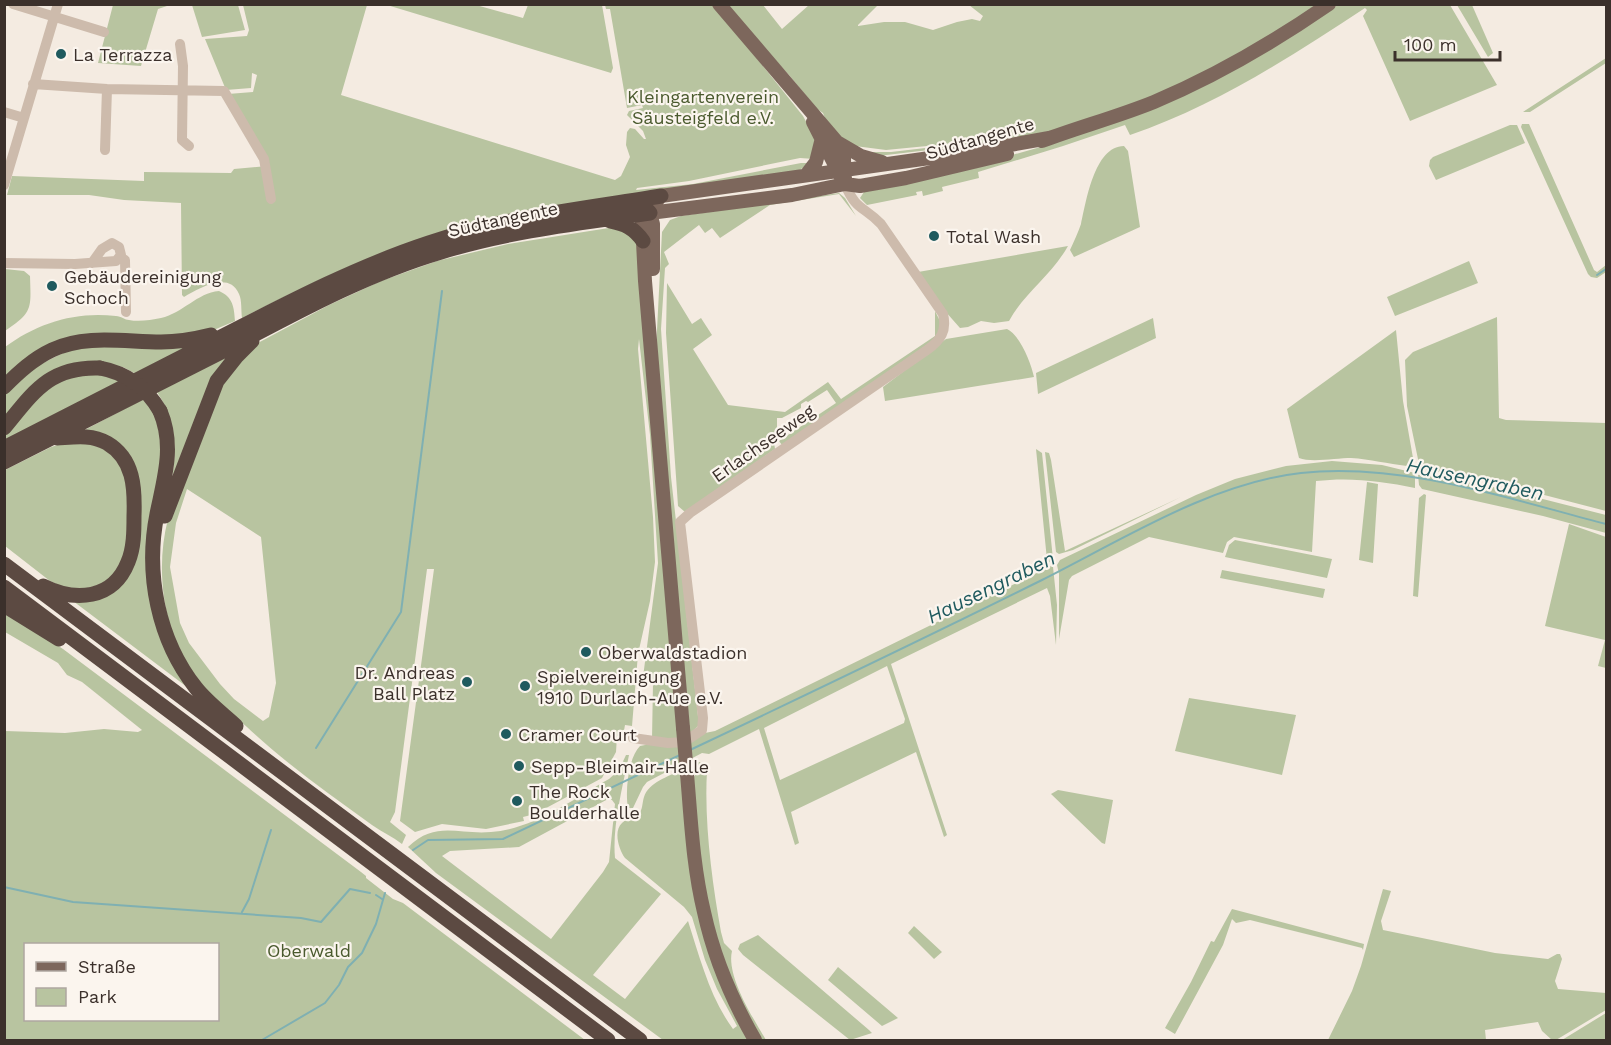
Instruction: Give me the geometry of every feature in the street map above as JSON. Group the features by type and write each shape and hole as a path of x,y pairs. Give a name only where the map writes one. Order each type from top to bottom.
{"highway":[{"name":"Südtangente","path":"4,448 356,271 432,242 482,228 570,209 661,196"},
{"path":"633,201 642,204 648,212"},
{"name":"Südtangente","path":"4,462 363,281 440,252 511,235 648,212"},
{"path":"604,220 628,226 648,239"},
{"path":"153,560 170,502 218,381 236,357 268,327"},
{"path":"4,387 29,363 65,345 113,340 179,342 235,330"},
{"path":"4,428 30,396 52,378 73,370 100,368 113,371 133,381 148,393 160,411 167,434 168,457 153,535 153,576 159,612 174,654 196,689 237,728 242,741"},
{"path":"11,569 56,593 83,596 109,587 120,576 128,562 134,532 135,492 128,464 116,450 100,440 88,437 51,438"},
{"path":"11,569 640,1041"},
{"path":"4,587 609,1041"},
{"path":"4,605 56,638 94,654"}],"main road":[{"path":"719,4 837,142 843,154 842,175"},
{"name":"Südtangente","path":"661,196 806,175 842,175 860,186 944,170 1006,154 1137,109 1199,82 1263,46 1329,4"},
{"path":"801,102 842,175"},
{"path":"806,175 816,162 822,138"},
{"name":"Südtangente","path":"648,212 792,195 842,175 887,164 1049,138"},
{"path":"837,142 871,160 887,164"},
{"path":"661,196 642,223 648,239 649,307 697,877 707,927 724,979 755,1041"},
{"path":"648,239 678,210"}],"street":[{"path":"13,4 104,32"},
{"path":"5,183 57,4"},
{"path":"180,44 183,66 182,140 189,146"},
{"path":"33,84 107,89 224,91 264,159 272,199"},
{"path":"105,150 107,89"},
{"path":"4,112 24,118"},
{"name":"Erlachseeweg","path":"633,738 644,741 676,742 684,741 702,730 703,718 680,522 927,350 939,341 944,330 943,314 881,224 857,207 842,175"},
{"path":"92,262 102,249 112,243 119,247 120,257"},
{"path":"4,263 75,264 116,261 120,257"},
{"path":"120,257 125,260 126,312"}],"green space":[{"path":"113,5 170,5 158,9 141,66 98,63"},
{"path":"192,5 238,5 245,30 202,37"},
{"name":"Kleingartenverein Säusteigfeld e.V.","path":"243,5 367,5 341,95 615,180 621,176 630,157 626,145 627,132 630,128 635,129 646,139 643,131 627,115 629,111 643,108 642,105 627,108 610,9 606,9 605,5 714,5 803,116 816,140 814,159 800,158 636,190 693,184 811,163 796,172 454,228 399,246 346,268 242,318 239,294 228,283 221,282 205,286 184,297 182,295 181,203 124,200 89,195 7,195 12,176 144,181 144,172 231,173 234,169 267,166 228,94 253,92 257,75 252,73 251,88 226,90 205,39 247,36 249,30"},
{"path":"387,5 476,5 523,18 528,5 602,5 613,68 611,73"},
{"path":"725,5 763,5 782,29 809,5 878,5 858,26 905,22 933,30 972,19 980,21 983,16 969,5 1322,5 1244,53 1158,95 1063,129 971,145 878,156 870,152 934,147 886,150 847,145 826,121 823,113"},
{"path":"1337,5 1450,5 1497,85 1410,121 1363,16 1367,10 1365,8 1252,79 1162,123 1130,135 1125,125 978,172 979,178 942,187 943,191 923,196 922,191 916,192 917,195 867,205 860,198 864,192 1044,146 1284,39"},
{"path":"1457,5 1472,5 1493,53 1488,57"},
{"path":"1606,58 1606,63 1530,112 1523,112"},
{"path":"1522,124 1529,124 1594,270 1597,272 1606,265 1606,272 1597,278 1588,274 1521,127"},
{"path":"1510,125 1517,125 1525,143 1436,180 1429,166 1433,157"},
{"path":"1124,146 1128,151 1140,227 1074,257 1070,250 1081,224 1093,177 1105,155 1114,148"},
{"path":"839,193 845,198 856,216 839,194 770,205 720,238 712,228 705,233 699,225 664,252 669,264 665,268 661,329 671,477 699,725 690,734 656,350 662,232 670,220 681,216"},
{"path":"615,227 636,237 679,740 652,739 653,683 643,677 658,563 650,435 639,339 655,562 650,601 638,654 632,726 625,725 623,736 617,736 616,752 602,778 535,814 523,817 524,821 486,829 442,824 415,832 400,821 434,569 427,569 395,812 390,822 406,835 402,844 372,825 292,766 216,701 200,684 178,647 170,626 162,583 164,540 168,519 220,385 256,344 329,305 381,281 437,261 508,244","holes":["187,489 261,537 276,683 269,717 263,721 234,699 189,643 180,623 170,567 176,523"]},
{"path":"1068,246 1009,321 994,323 981,321 960,328 945,311 918,272"},
{"path":"1469,261 1478,283 1395,316 1387,297"},
{"path":"5,269 24,271 30,276 30,303 21,319 5,331"},
{"path":"667,283 692,324 701,318 712,335 693,349 728,405 785,412 828,382 841,399 935,336 935,311 941,323 937,338 782,445 779,441 836,403 827,390 801,404 801,408 782,418 777,418 777,431 773,435 775,449 685,512 678,506 666,333"},
{"path":"219,291 232,303 235,321 202,335 95,337 5,382 5,347 44,325 86,315 118,316 137,321 161,318 204,295"},
{"path":"1497,317 1499,418 1606,423 1606,511 1486,480 1428,470 1419,464 1407,406 1405,360 1413,352"},
{"path":"1153,318 1156,338 1038,394 1036,373"},
{"path":"1007,329 1016,337 1028,357 1034,377 885,401 883,387 946,339"},
{"path":"1396,330 1412,464 1407,466 1351,458 1317,460 1299,458 1287,409"},
{"path":"195,343 136,374 123,367 87,362 5,418 5,393 22,372 68,347"},
{"path":"236,351 171,485 174,437 164,403 157,392"},
{"path":"90,372 122,380 5,441 5,434 46,385"},
{"path":"145,398 155,413 164,454 147,559 187,687 73,601 130,566 130,461 79,433"},
{"path":"74,440 110,450 130,479 125,561 106,583 73,592 50,581 5,546 5,470 51,447"},
{"path":"1036,449 1042,453 1053,559 1045,566 1047,560"},
{"path":"1045,452 1049,453 1051,460 1065,551 1181,497 1073,550 1059,554 1056,552"},
{"path":"1332,461 1382,465 1415,473 1415,488 1366,480 1316,481 1312,552 1234,537 1227,542 1223,553 1149,537 1072,576 1069,580 1059,639 1057,565 1060,560 1196,495 1235,479 1286,466"},
{"path":"1425,474 1503,489 1606,515 1606,533 1543,516 1422,489 1418,475"},
{"path":"1367,482 1378,484 1373,563 1359,560"},
{"path":"1426,495 1418,597 1413,596 1419,498"},
{"path":"1569,524 1606,537 1606,668 1598,666 1605,640 1545,626"},
{"path":"1235,540 1332,559 1327,578 1225,557 1229,545"},
{"path":"1053,567 1057,605 1056,645 1047,588 891,664 947,835 944,837 916,752 791,812 799,843 795,845 759,729 709,754 702,753 647,782 633,808 628,808 628,776 633,758 640,746 715,731","holes":["887,666 905,719 904,723 780,780 764,728"]},
{"path":"1222,570 1325,589 1323,598 1220,578"},
{"name":"Oberwald","path":"5,611 63,649 361,872 393,899 403,903 585,1040 5,1040 5,731 65,733 104,729 138,732 142,730 82,682 67,675 58,663 5,632"},
{"path":"1189,698 1296,715 1282,775 1175,751"},
{"path":"626,755 629,755 617,820 615,858 661,894 593,975 625,999 688,921 706,977 718,1004 733,1029 737,1026 717,989 705,960 692,917 684,907 625,858 618,840 619,826 640,813 644,797 650,787 681,770 691,863 750,1040 663,1040 436,873 408,847 418,839 438,831 491,832 523,825 567,804 609,779 619,770","holes":["608,799 615,804 609,862 551,939 442,856 450,851 519,847"]},
{"path":"700,762 707,771 709,852 721,932 724,943 732,951 731,961 737,984 766,1040 760,1040 727,974 705,898 692,777 695,776 693,764"},
{"path":"1058,790 1113,800 1105,844 1051,794"},
{"path":"1383,889 1391,891 1381,921 1383,930 1495,953 1548,959 1560,954 1562,959 1555,981 1558,989 1606,993 1606,1010 1556,1040 1552,1040 1542,1031 1538,1022 1485,1030 1486,1040 1328,1040 1352,991"},
{"path":"1232,909 1364,944 1363,950 1250,920 1236,923 1232,919 1223,945 1175,1034 1165,1028 1211,941 1214,942"},
{"path":"914,926 942,952 934,959 908,933"},
{"path":"758,935 872,1033 850,1040 743,955 738,949 740,944"},
{"path":"838,967 898,1018 882,1026 828,980"},
{"path":"1606,1013 1606,1040 1562,1040"}],"waterway":[{"path":"1597,275 1606,269"},
{"path":"316,748 401,612 442,291"},
{"name":"Hausengraben","path":"690,750 998,602 1168,515 1234,488 1267,479 1301,473 1339,471 1417,478 1494,494 1606,524"},
{"name":"Hausengraben","path":"413,850 428,840 503,839 680,755"},
{"path":"242,912 249,899 271,830"},
{"path":"4,887 73,902 301,918 321,922 350,889 370,893"},
{"name":"Hausengraben","path":"262,1040 325,1003 339,985 348,967 362,953 376,924 385,893"},
{"name":"Hausengraben","path":"376,895 382,899"}],"place":[{"name":"La Terrazza","path":"61,54"},
{"name":"Total Wash","path":"934,236"},
{"name":"Gebäudereinigung Schoch","path":"52,286"},
{"name":"Oberwaldstadion","path":"586,652"},
{"name":"Dr. Andreas Ball Platz","path":"467,682"},
{"name":"Spielvereinigung 1910 Durlach-Aue e.V.","path":"525,686"},
{"name":"Cramer Court","path":"506,734"},
{"name":"Sepp-Bleimair-Halle","path":"519,766"},
{"name":"The Rock Boulderhalle","path":"517,801"}]}
